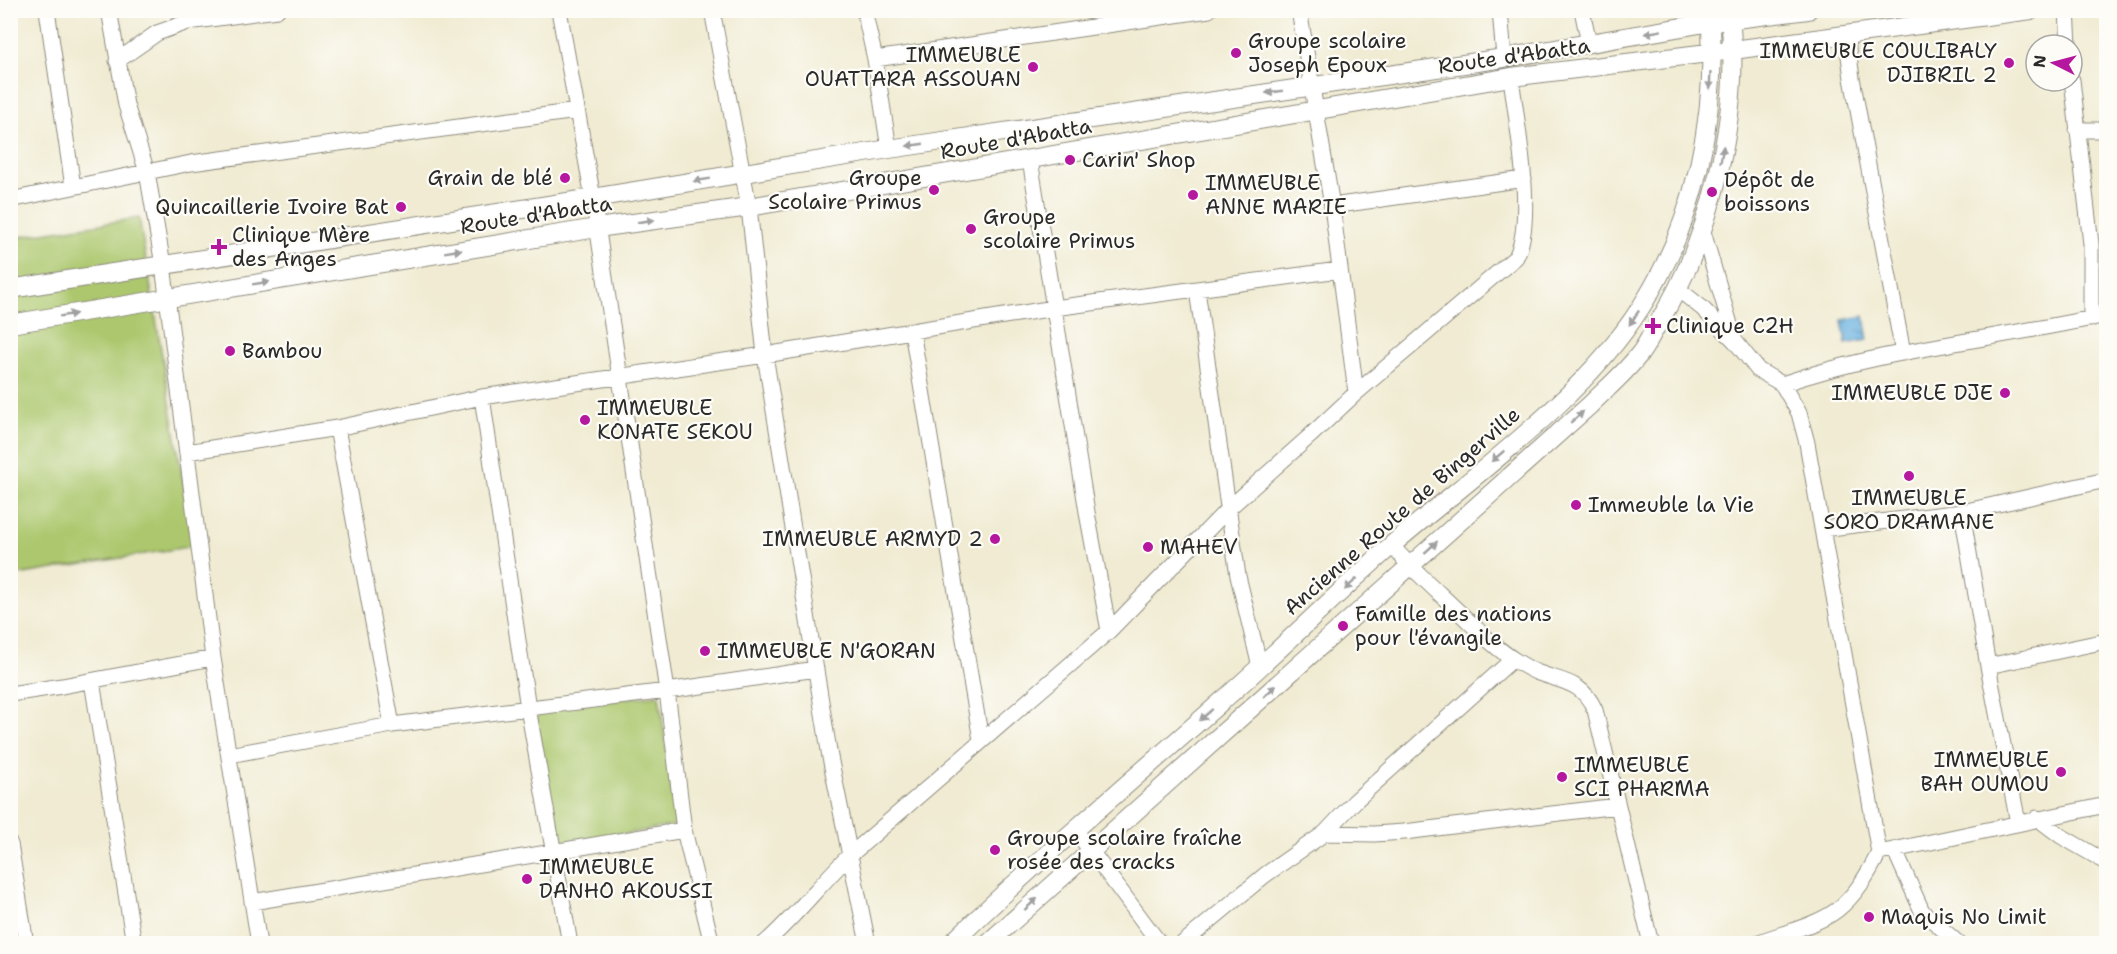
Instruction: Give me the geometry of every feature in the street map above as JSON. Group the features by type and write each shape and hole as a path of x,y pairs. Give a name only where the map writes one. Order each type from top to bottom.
{"street":[{"path":"46,10 73,187"},
{"path":"108,10 126,105 147,172 163,265 213,658 259,944"},
{"path":"117,61 157,33 188,22 277,10"},
{"path":"559,10 593,198 667,691 684,830 712,944"},
{"path":"712,10 743,173 765,355 830,757 867,944"},
{"path":"864,10 875,59 889,149"},
{"path":"875,59 1209,10"},
{"path":"1299,10 1332,206 1356,393"},
{"path":"1500,10 1504,58"},
{"path":"1582,10 1589,43"},
{"name":"Route d'Abatta","path":"10,289 593,198 889,149 1504,58 1589,43 1710,16 1808,10"},
{"name":"Route d'Abatta","path":"10,324 597,228 748,207 1511,77 2031,10"},
{"path":"2067,10 2068,33"},
{"name":"Ancienne Route de Bingerville","path":"951,944 1011,885 1076,831 1392,546 1564,398 1616,344 1643,304 1678,233 1697,176 1708,114 1710,16"},
{"name":"Ancienne Route de Bingerville","path":"987,944 1590,405 1638,356 1678,289 1702,228 1717,179 1729,114 1733,50 1730,16"},
{"path":"1846,34 1852,78 1903,353"},
{"path":"764,944 849,856 1109,631 1227,509 1311,436 1356,393 1516,257 1524,236 1524,179 1511,77"},
{"path":"2073,93 2091,244 2091,319"},
{"path":"10,200 191,163 577,111"},
{"path":"2077,130 2106,130"},
{"path":"1030,160 1109,631"},
{"path":"1332,206 1524,179"},
{"path":"1702,228 1735,341"},
{"path":"187,452 337,428 482,397 619,375 765,355 1054,308 1339,270"},
{"path":"1678,289 1702,308 1735,341 1758,370 1782,384 1799,413 1822,529 1879,854 1856,890 1836,910 1819,920 1754,944"},
{"path":"1197,290 1238,576 1260,667"},
{"path":"1782,384 1821,371 1903,353 2106,315"},
{"path":"912,331 981,740"},
{"path":"482,397 528,708 570,944"},
{"path":"337,428 392,725"},
{"path":"1822,529 1962,512 2106,480"},
{"path":"1962,512 2018,823"},
{"path":"1392,546 1476,628 1513,659 1534,671 1569,682 1580,688 1590,699 1595,710 1651,944"},
{"path":"1988,666 2106,641"},
{"path":"10,694 213,658"},
{"path":"1182,944 1265,875 1325,833 1355,801 1513,659"},
{"path":"229,755 392,725 667,691 816,669"},
{"path":"92,681 134,944"},
{"path":"1879,854 2037,818 2106,805"},
{"path":"1325,833 1404,832 1617,806"},
{"path":"2037,818 2061,836 2106,862"},
{"path":"252,902 684,830"},
{"path":"1076,831 1160,944"},
{"path":"10,844 17,928 26,944"},
{"path":"1895,851 1922,911 1959,944"}],"green space":[{"path":"139,218 194,546 11,576 11,238"},
{"path":"659,695 677,825 558,846 534,707"}],"water":[{"path":"1864,316 1868,340 1846,344 1842,320"}],"place":[{"name":"Groupe scolaire Joseph Epoux","path":"1236,53"},
{"name":"IMMEUBLE COULIBALY DJIBRIL 2","path":"2009,63"},
{"name":"IMMEUBLE OUATTARA ASSOUAN","path":"1033,67"},
{"name":"Carin' Shop","path":"1070,160"},
{"name":"Grain de blé","path":"565,178"},
{"name":"Groupe Scolaire Primus","path":"934,190"},
{"name":"Dépôt de boissons","path":"1712,192"},
{"name":"IMMEUBLE ANNE MARIE","path":"1193,195"},
{"name":"Quincaillerie Ivoire Bat","path":"401,207"},
{"name":"Groupe scolaire Primus","path":"971,229"},
{"name":"Clinique Mère des Anges","path":"219,247"},
{"name":"Clinique C2H","path":"1653,326"},
{"name":"Bambou","path":"230,351"},
{"name":"IMMEUBLE DJE","path":"2005,393"},
{"name":"IMMEUBLE KONATE SEKOU","path":"585,420"},
{"name":"IMMEUBLE SORO DRAMANE","path":"1909,476"},
{"name":"Immeuble la Vie","path":"1576,505"},
{"name":"IMMEUBLE ARMYD 2","path":"995,539"},
{"name":"MAHEV","path":"1148,547"},
{"name":"Famille des nations pour l'évangile","path":"1343,626"},
{"name":"IMMEUBLE N'GORAN","path":"705,651"},
{"name":"IMMEUBLE BAH OUMOU","path":"2061,772"},
{"name":"IMMEUBLE SCI PHARMA","path":"1562,777"},
{"name":"Groupe scolaire fraîche rosée des cracks","path":"995,850"},
{"name":"IMMEUBLE DANHO AKOUSSI","path":"527,879"},
{"name":"Maquis No Limit","path":"1869,917"}]}
